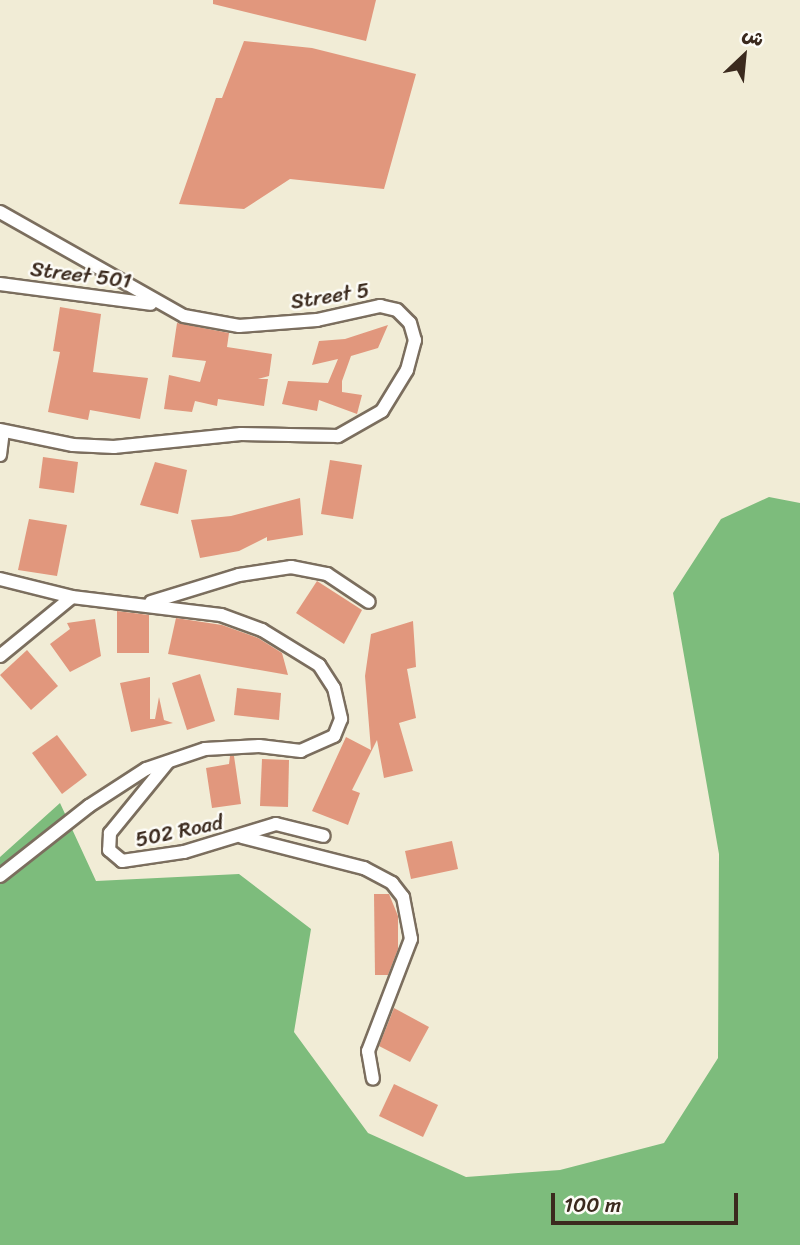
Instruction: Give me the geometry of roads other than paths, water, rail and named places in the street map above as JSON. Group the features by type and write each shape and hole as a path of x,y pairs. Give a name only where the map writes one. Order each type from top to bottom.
{"street":[{"name":"Street 5","path":"0,212 158,305 184,316 239,326 317,320 380,306 397,310 410,323 415,340 407,370 388,405 369,422 338,436 241,433 114,447 72,445 2,430"},
{"name":"Street 501","path":"0,284 158,305"},
{"path":"0,455 2,430"},
{"path":"147,603 239,575 291,567 327,574 369,602"},
{"path":"0,579 72,597 147,603 221,615 283,640 319,665 340,703 338,730 321,745 301,751 259,747 205,749 168,762 121,783 0,876"},
{"path":"0,656 72,597"},
{"name":"502 Road","path":"168,762 110,833 107,846 115,857 139,862 242,837 276,824 324,836"},
{"path":"242,837 364,868 392,883 403,897 411,939 368,1051 373,1079"}]}
